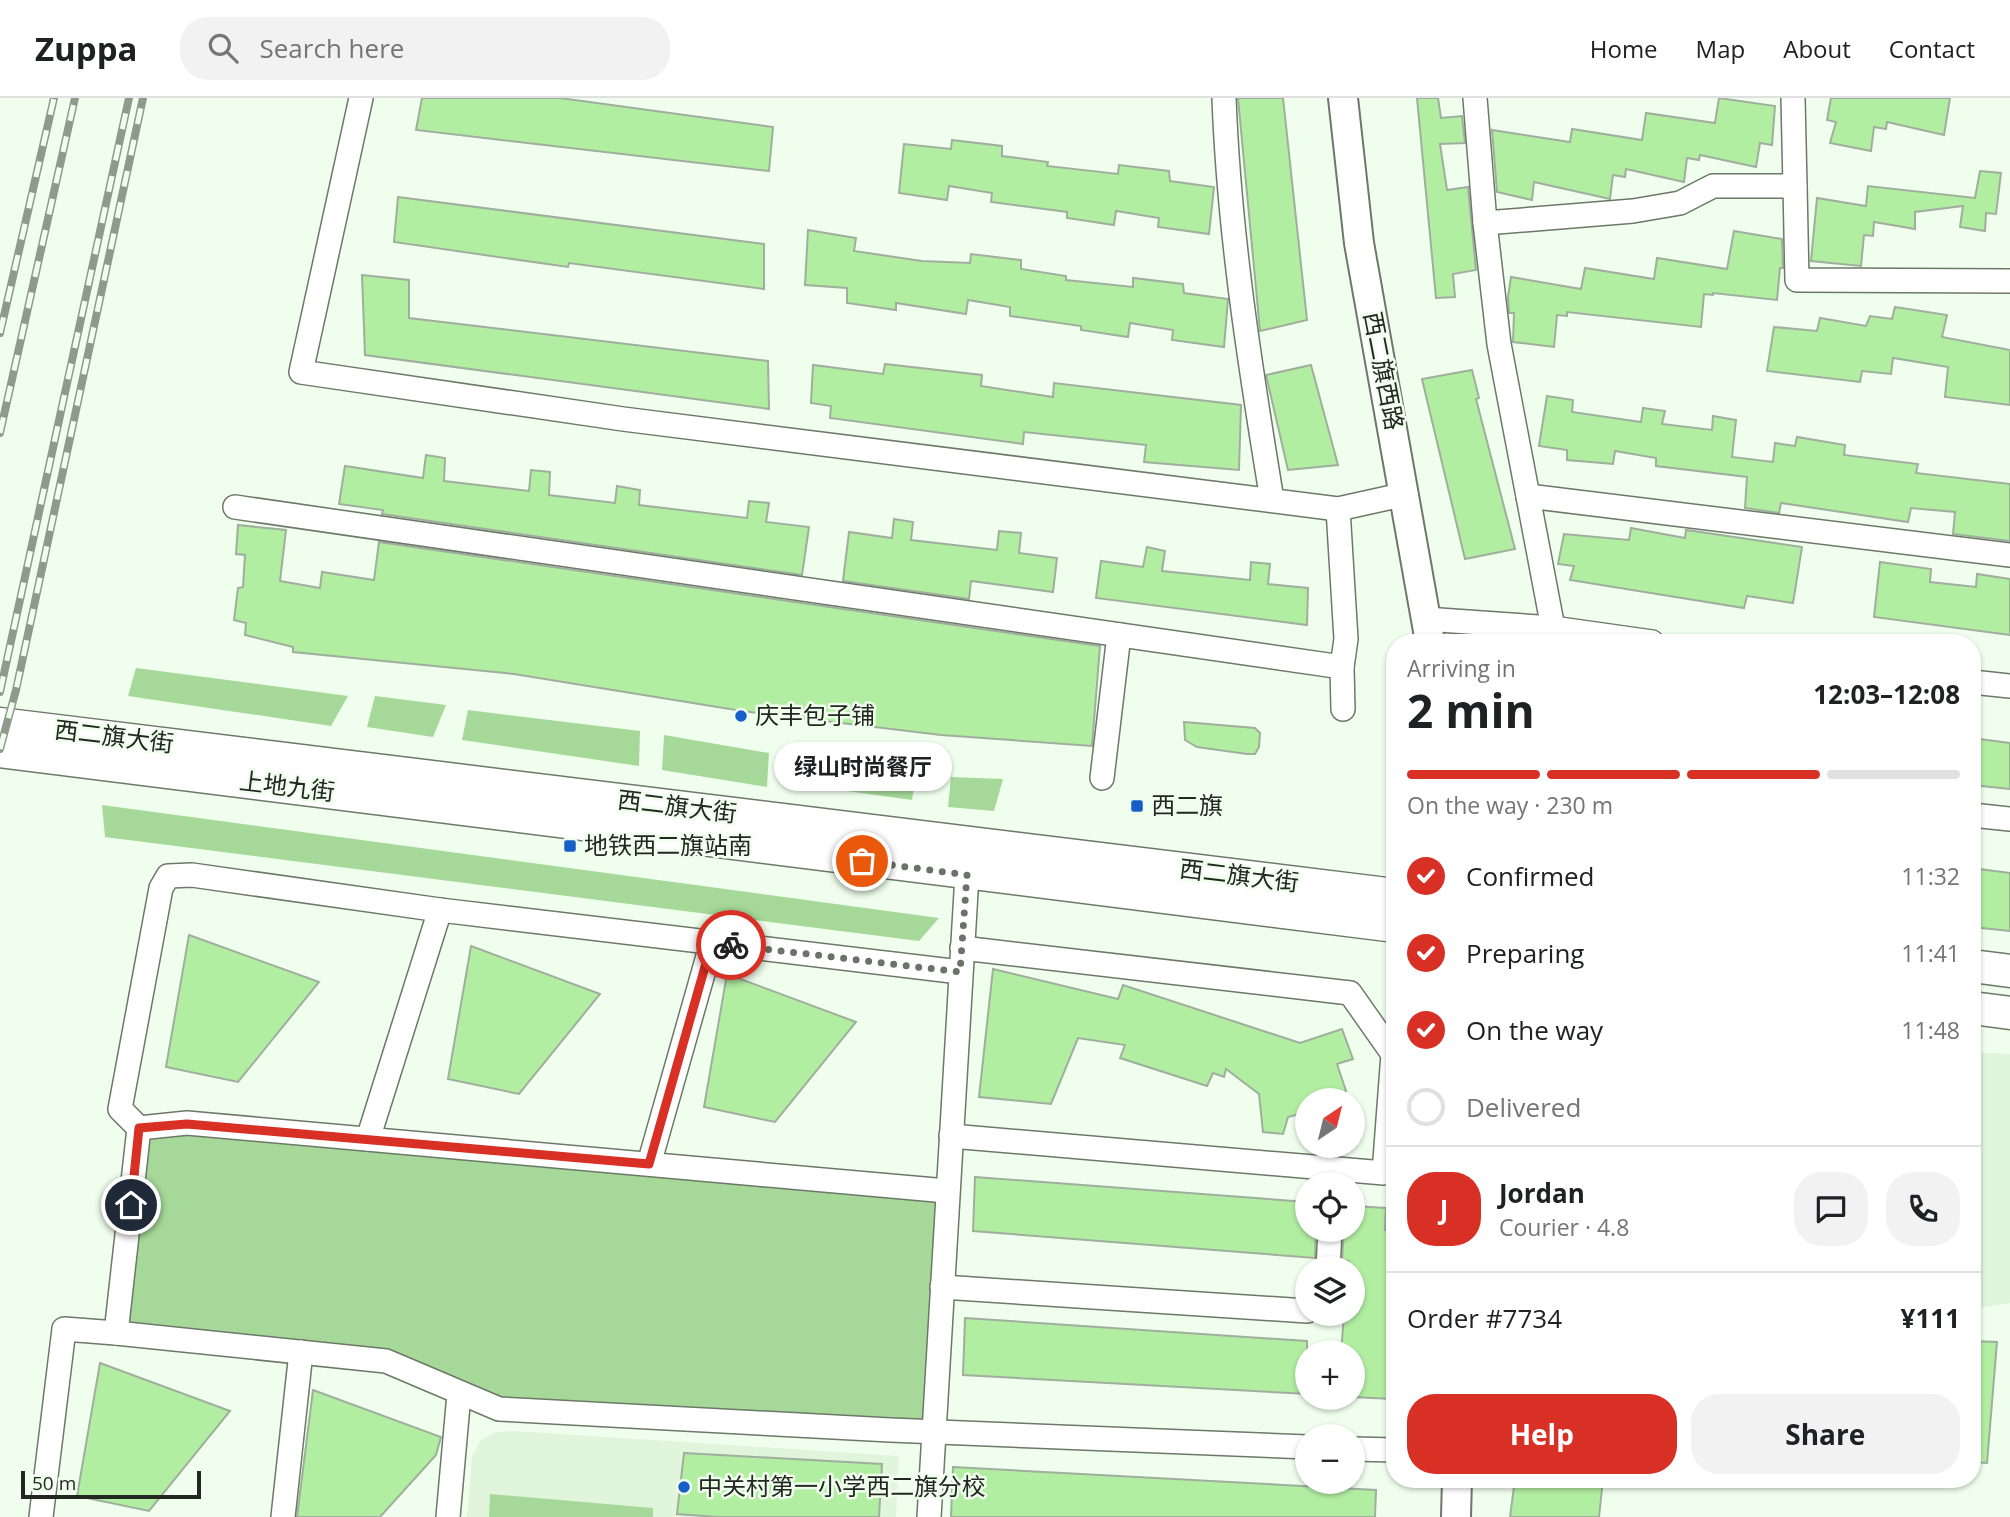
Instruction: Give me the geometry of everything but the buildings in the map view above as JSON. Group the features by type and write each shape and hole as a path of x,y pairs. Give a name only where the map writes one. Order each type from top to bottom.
{"main road":[{"name":"西二旗大街","path":"0,724 1386,894"},
{"name":"上地九街","path":"0,751 575,823"},
{"name":"西二旗大街","path":"575,823 967,875 1386,925"},
{"path":"1981,967 2010,971"},
{"path":"1981,1009 2010,1013"}],"street":[{"path":"360,98 301,372 623,419 1338,509 1406,494"},
{"path":"1224,98 1233,238 1272,500"},
{"name":"西二旗西路","path":"1343,98 1359,243 1406,494 1427,631"},
{"path":"1475,98 1485,223 1499,344 1553,628"},
{"path":"1793,98 1797,280 2010,281"},
{"path":"1485,223 1633,211 1680,203 1713,186 1795,186"},
{"path":"1528,496 2010,555"},
{"path":"235,507 1342,667"},
{"path":"1338,509 1346,628 1342,667 1343,709"},
{"path":"1427,631 1553,628 1595,634"},
{"path":"1102,778 1119,635"},
{"path":"1981,683 2010,686"},
{"path":"1981,816 2010,819"},
{"path":"947,1191 187,1124 139,1128 120,1109 161,888 168,876 192,875 440,910 960,972"},
{"path":"929,1517 967,875"},
{"path":"368,1139 440,910"},
{"path":"649,1164 712,942"},
{"path":"962,948 1350,993 1386,1044"},
{"path":"116,1333 139,1128"},
{"path":"951,1136 1295,1173"},
{"path":"1365,1174 1384,1173 1386,1147"},
{"path":"942,1287 1295,1310"},
{"path":"41,1517 64,1329 386,1361 499,1409 935,1432 1295,1447"},
{"path":"283,1517 301,1352"},
{"path":"448,1517 459,1394"},
{"path":"1365,1449 1386,1450"},
{"path":"1456,1517 1457,1488"}],"shaded area":[{"path":"1981,1052 2010,1054 2010,1303 1981,1308"},
{"name":"中关村第一小学西二旗分校","path":"496,1432 899,1456 896,1517 467,1517 472,1456 481,1440"}],"green space":[{"path":"136,668 348,696 331,726 128,696"},
{"path":"375,696 446,705 433,737 367,727"},
{"path":"468,710 640,731 639,766 462,740"},
{"path":"664,735 769,753 767,787 662,770"},
{"path":"799,751 918,766 912,800 796,784"},
{"path":"951,777 1003,779 994,811 948,807"},
{"path":"102,805 939,918 919,941 105,837"},
{"path":"139,1128 947,1191 935,1432 499,1409 386,1361 116,1333"},
{"path":"490,1494 653,1508 653,1517 489,1517"}],"railway":[{"path":"0,333 54,98"},
{"path":"0,433 75,98"},
{"path":"0,692 129,98"},
{"path":"0,749 16,690 143,98"}],"way so far":[{"path":"731,945 960,972 967,875 862,861"}],"place":[{"name":"庆丰包子铺","path":"741,716"},
{"name":"西二旗","path":"1137,806"},
{"name":"地铁西二旗站南","path":"570,846"},
{"name":"绿山时尚餐厅","path":"862,861"},
{"name":"中关村第一小学西二旗分校","path":"684,1487"}],"route":[{"path":"131,1205 139,1128 187,1124 649,1164 712,942 731,945"}]}
